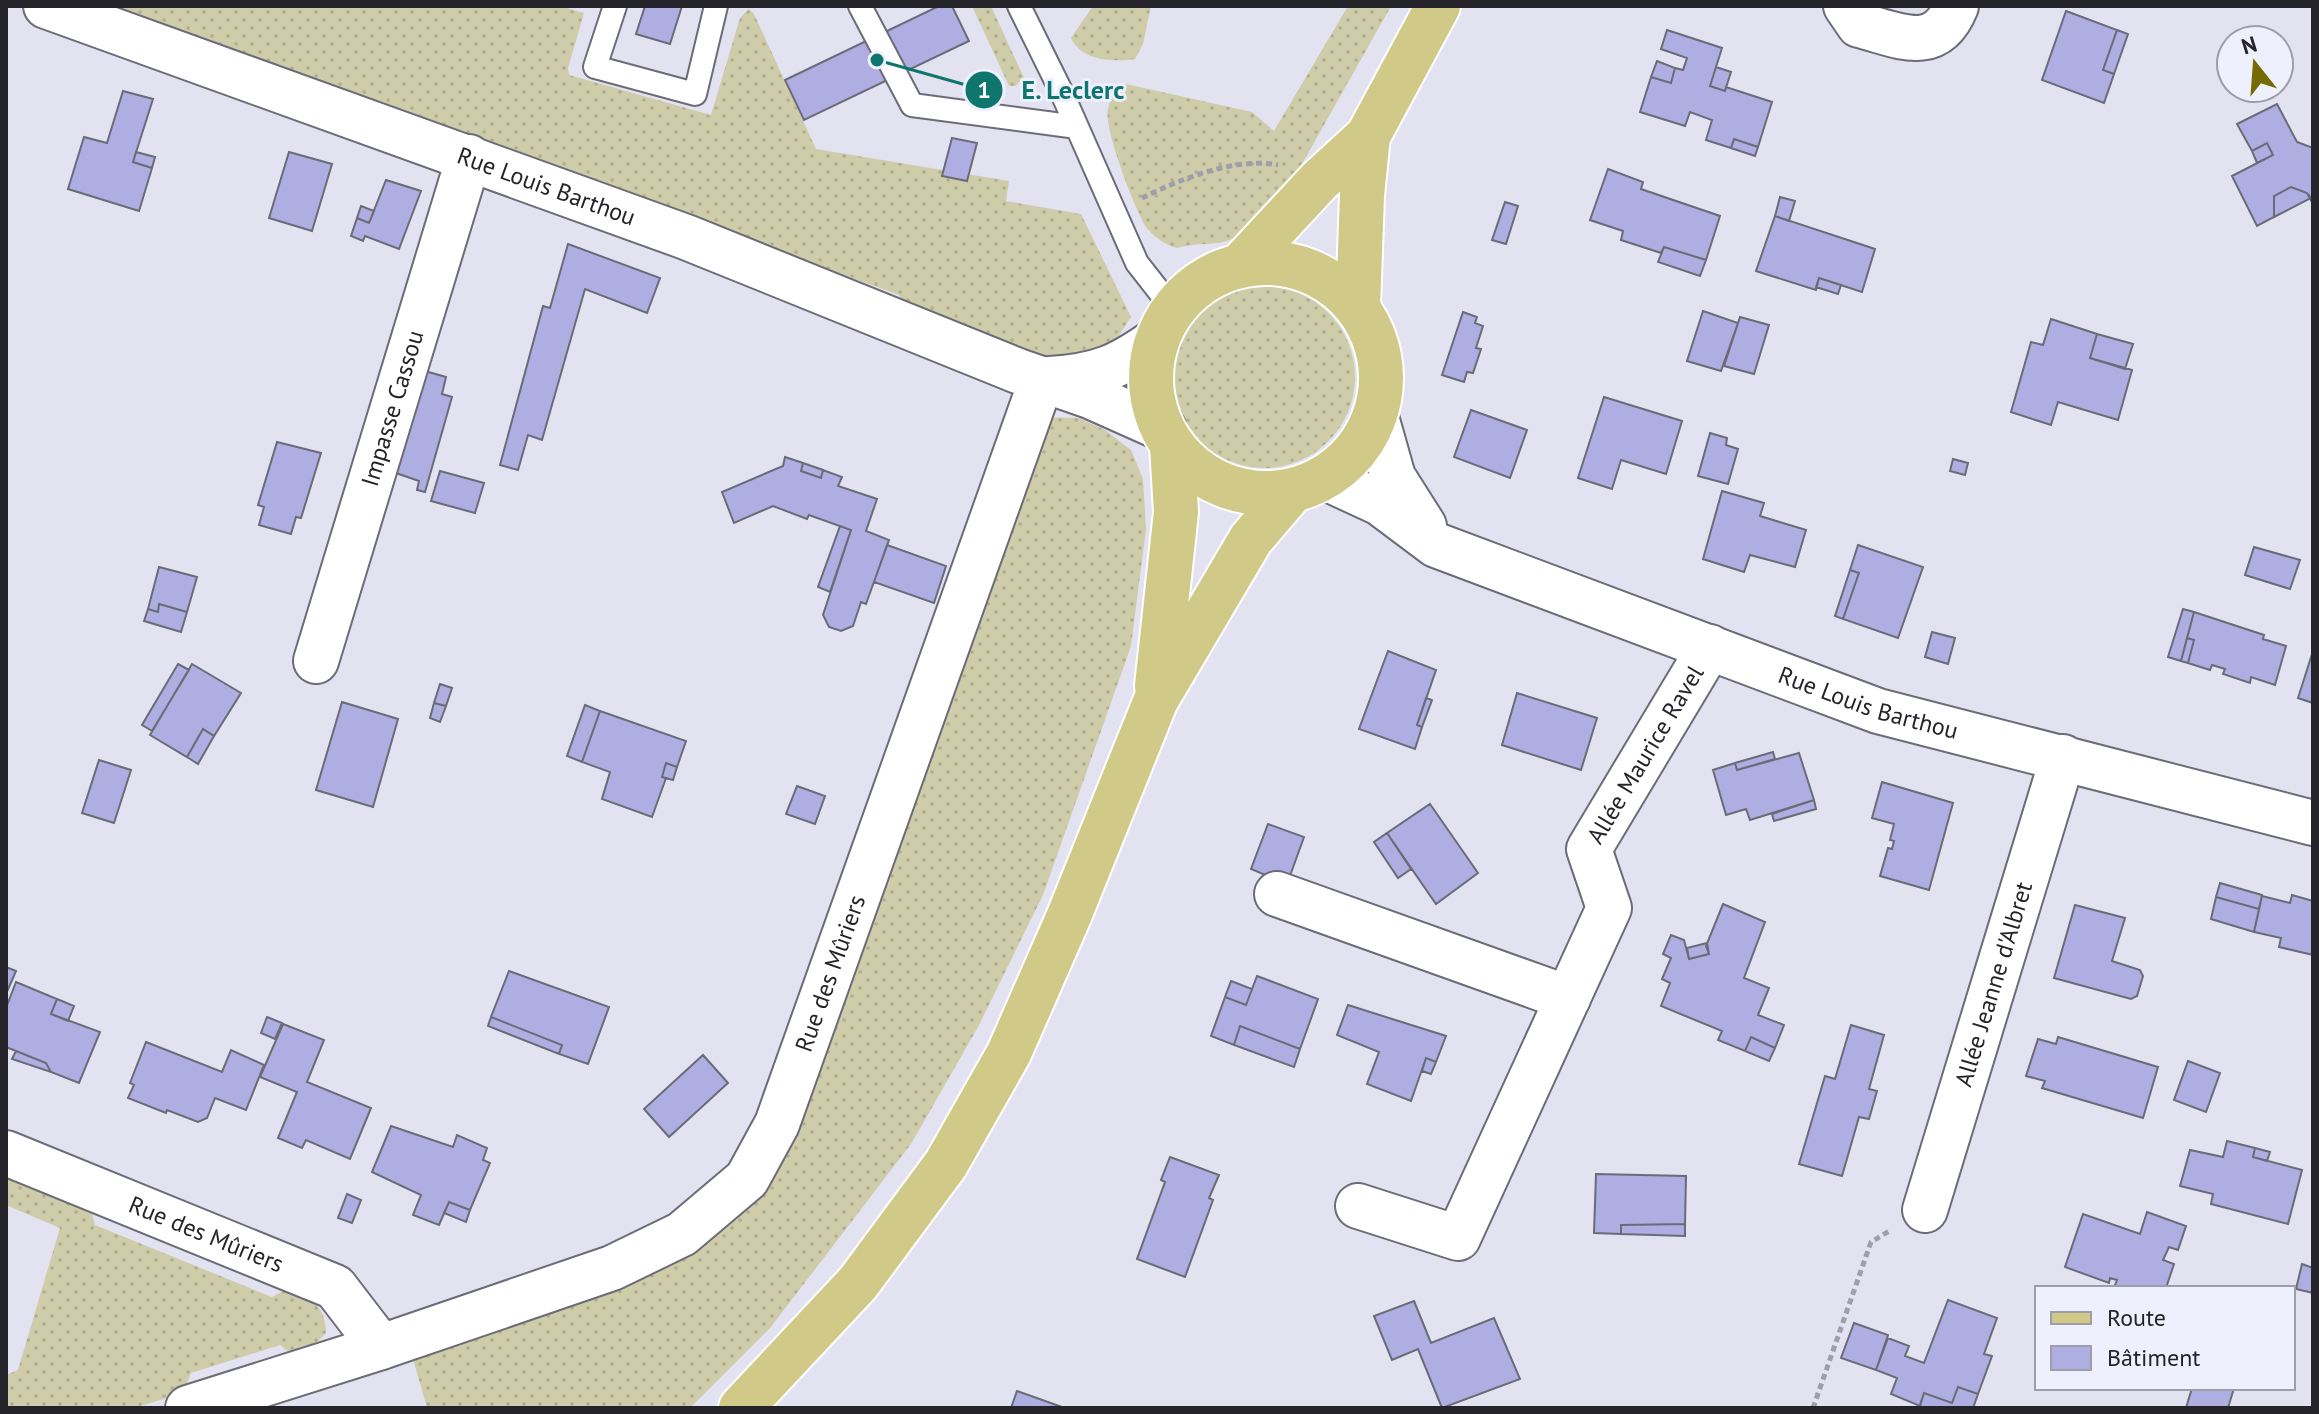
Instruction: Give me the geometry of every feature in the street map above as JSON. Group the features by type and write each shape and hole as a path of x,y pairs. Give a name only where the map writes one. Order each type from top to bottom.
{"main road":[{"path":"1240,266 1319,181 1368,136 1438,6"},
{"path":"1358,307 1362,195 1368,136"},
{"path":"741,1408 858,1283 946,1164 1009,1053 1069,916 1156,700 1251,539 1309,485 1356,452 1376,417 1383,379 1376,341 1358,307 1334,285 1305,269 1273,263 1240,266 1215,275 1203,283 1166,324 1151,376 1156,412 1168,437 1195,469 1225,487 1258,494 1309,485"},
{"path":"1156,700 1176,512 1168,437"}],"street":[{"name":"Rue Louis Barthou","path":"46,6 686,237 1090,396 1168,437"},
{"path":"1846,6 1859,25 1917,40 1929,38 1940,31 1956,6"},
{"name":"Impasse Cassou","path":"316,661 469,157"},
{"name":"Rue Louis Barthou","path":"1042,379 1086,377 1127,362 1166,324"},
{"name":"Rue des Mûriers","path":"188,1408 381,1347 612,1268 682,1234 747,1179 777,1124 1042,379"},
{"path":"1376,417 1393,477 1436,545"},
{"name":"Rue Louis Barthou","path":"1309,485 1380,503 1436,545 1878,711 2313,823"},
{"name":"Allée Maurice Ravel","path":"1358,1206 1458,1238 1609,908 1589,849 1710,647"},
{"name":"Allée Jeanne d'Albret","path":"1925,1210 2063,757"},
{"path":"1277,894 1568,998"},
{"name":"Rue des Mûriers","path":"6,1153 335,1287 381,1347"}],"lane":[{"path":"615,6 595,67 695,94 716,6"},
{"path":"860,6 912,105 1077,127"},
{"path":"1019,6 1166,324"},
{"path":"1028,6 1033,31"}],"path":[{"path":"1115,214 1154,192 1232,167 1270,163 1319,181"},
{"path":"1813,1408 1871,1242 1925,1210"}],"shaded area":[{"path":"107,6 560,6 584,13 568,68 569,75 711,115 740,18 749,9 816,149 1009,181 1006,201 1081,214 1131,317 1118,337 1104,349 1061,362 1036,357 906,307 899,295"},
{"path":"972,6 991,6 1024,78 1015,86 1009,86"},
{"path":"1093,6 1151,6 1143,44 1135,59 1098,58 1076,46 1071,38"},
{"path":"1348,6 1391,6 1275,212 1244,233 1223,242 1177,248 1156,237 1141,218 1110,133 1108,109 1115,95 1126,84 1252,112 1274,131"},
{"path":"1264,286 1299,293 1315,301 1328,313 1340,326 1348,342 1355,377 1348,412 1340,428 1328,441 1315,453 1299,461 1264,468 1229,461 1213,453 1200,441 1188,428 1180,412 1173,377 1180,342 1188,326 1200,313 1213,301 1229,293"},
{"path":"1042,417 1079,418 1105,430 1131,450 1143,479 1146,529 1131,646 1043,895 978,1027 911,1144 770,1328 690,1408 427,1408 413,1359 744,1205"},
{"path":"6,1174 91,1209 95,1225 272,1297 285,1290 309,1300 323,1315 326,1333 295,1357 280,1345 191,1373 183,1393 134,1408 6,1408 6,1375 18,1370 60,1228 6,1205"}],"building":[{"path":"645,6 682,6 670,44 636,34"},
{"path":"939,6 952,6 969,41 804,120 785,80"},
{"path":"2066,11 2117,30 2103,70 2114,74 2104,103 2042,80"},
{"path":"1667,30 1722,48 1710,86 1725,91 1726,87 1772,102 1758,147 1734,139 1731,148 1706,140 1712,120 1690,112 1685,126 1640,112 1651,77 1671,83 1675,68 1683,70 1687,58 1661,49"},
{"path":"2117,30 2128,34 2114,74 2103,70"},
{"path":"1657,61 1675,68 1671,83 1651,77"},
{"path":"1716,67 1731,72 1725,91 1710,86"},
{"path":"123,91 153,99 133,162 152,168 139,211 68,189 84,137 107,143"},
{"path":"2277,104 2297,142 2313,148 2313,204 2307,193 2291,187 2274,196 2274,217 2257,226 2232,176 2273,155 2267,143 2252,151 2237,124"},
{"path":"952,138 977,143 967,181 942,176"},
{"path":"1734,139 1758,147 1755,156 1731,148"},
{"path":"2267,143 2273,155 2257,163 2252,151"},
{"path":"136,152 155,157 152,168 133,162"},
{"path":"289,152 332,164 312,231 269,218"},
{"path":"1608,169 1643,182 1641,189 1720,216 1706,260 1664,247 1661,253 1621,240 1623,231 1590,220"},
{"path":"386,180 421,191 399,249 365,236 363,241 351,236 357,218 369,223"},
{"path":"2291,187 2307,193 2311,198 2274,217 2274,196"},
{"path":"1780,197 1795,201 1789,221 1775,216"},
{"path":"1505,202 1518,206 1506,244 1492,240"},
{"path":"361,206 374,211 369,223 357,218"},
{"path":"1775,216 1875,249 1862,292 1819,278 1816,290 1756,271"},
{"path":"568,244 660,278 647,313 585,289 542,440 528,435 518,470 500,465 543,306 550,308"},
{"path":"1664,247 1706,260 1700,276 1658,262"},
{"path":"1819,278 1841,285 1838,294 1816,287"},
{"path":"1703,311 1738,323 1721,371 1687,361"},
{"path":"1463,312 1477,317 1475,323 1483,326 1476,348 1481,349 1473,373 1467,372 1464,382 1442,375"},
{"path":"1740,317 1769,325 1754,374 1724,366"},
{"path":"2051,319 2097,334 2090,358 2132,370 2118,420 2058,402 2051,425 2011,412 2031,342 2043,345"},
{"path":"2097,334 2133,344 2125,369 2090,358"},
{"path":"425,371 446,377 442,394 452,397 425,492 417,490 419,481 396,473"},
{"path":"1604,397 1682,421 1666,474 1621,460 1612,489 1578,478"},
{"path":"1471,410 1527,430 1510,478 1454,457"},
{"path":"1710,433 1727,438 1726,445 1738,449 1728,484 1698,476"},
{"path":"277,442 321,453 301,518 296,517 291,534 259,525 264,507 258,505"},
{"path":"785,457 803,463 801,471 821,478 823,470 842,477 838,486 877,499 866,531 889,540 866,604 861,602 853,626 841,631 829,627 823,615 851,530 809,515 807,519 773,506 734,523 722,492 783,466"},
{"path":"1953,459 1968,463 1965,475 1950,471"},
{"path":"803,463 823,470 821,478 801,471"},
{"path":"440,471 484,483 475,513 431,501"},
{"path":"1722,491 1764,503 1760,516 1806,530 1795,567 1750,555 1744,572 1703,559"},
{"path":"840,526 851,530 830,592 818,587"},
{"path":"887,545 946,566 934,603 874,582"},
{"path":"1858,545 1923,567 1898,638 1843,619 1859,573 1850,570"},
{"path":"2254,547 2300,560 2290,589 2245,575"},
{"path":"159,567 197,577 187,612 159,604 158,612 148,609"},
{"path":"1850,570 1859,573 1843,619 1835,616"},
{"path":"159,604 187,612 181,632 144,621 148,609 158,612"},
{"path":"2183,609 2194,612 2181,661 2168,657"},
{"path":"2194,612 2264,635 2263,639 2286,646 2275,685 2251,677 2250,683 2223,674 2225,669 2212,665 2210,670 2188,663 2194,640 2187,638"},
{"path":"1932,632 1955,638 1948,664 1925,657"},
{"path":"2187,638 2194,640 2188,663 2181,661"},
{"path":"1388,651 1436,670 1417,725 1422,727 1415,749 1359,729"},
{"path":"2313,651 2313,703 2298,698"},
{"path":"178,664 189,670 152,731 142,725"},
{"path":"192,664 241,693 214,736 203,729 187,757 150,735"},
{"path":"440,684 452,688 446,706 434,703"},
{"path":"1517,693 1597,718 1581,770 1502,745"},
{"path":"1426,698 1432,700 1422,727 1417,725"},
{"path":"342,702 398,719 373,807 316,790"},
{"path":"434,703 446,706 440,722 430,718"},
{"path":"585,705 600,711 582,762 567,756"},
{"path":"600,711 686,741 677,767 666,763 662,777 666,778 652,817 602,799 610,772 582,762"},
{"path":"203,729 214,736 198,764 187,757"},
{"path":"1773,752 1775,759 1737,770 1735,763"},
{"path":"1799,753 1814,800 1750,820 1746,809 1726,815 1713,770 1735,763 1737,770"},
{"path":"99,760 131,770 114,823 82,813"},
{"path":"666,763 677,767 673,780 662,777"},
{"path":"1882,782 1953,803 1929,890 1880,876 1888,848 1892,849 1894,841 1890,840 1894,824 1872,818"},
{"path":"797,786 825,796 815,824 786,814"},
{"path":"1814,800 1816,809 1774,821 1772,814"},
{"path":"1430,804 1478,873 1436,904 1387,833"},
{"path":"1268,824 1304,837 1287,884 1251,869"},
{"path":"1387,833 1411,869 1398,878 1374,842"},
{"path":"2220,883 2262,895 2259,909 2216,897"},
{"path":"2292,895 2313,901 2313,955 2279,947 2281,938 2254,932 2262,896 2290,903"},
{"path":"2216,897 2259,909 2254,932 2211,919"},
{"path":"1723,904 1765,922 1744,978 1769,988 1758,1015 1784,1025 1775,1048 1751,1037 1745,1051 1718,1040 1722,1031 1661,1006 1670,983 1662,979 1671,958 1663,954 1671,935 1684,940 1689,959 1709,954 1706,946"},
{"path":"2075,905 2125,918 2112,961 2140,970 2143,976 2137,996 2131,999 2054,978"},
{"path":"1707,943 1709,954 1689,959 1687,948"},
{"path":"6,967 16,971 6,994"},
{"path":"509,971 609,1007 588,1064 559,1054 562,1045 491,1017"},
{"path":"1257,976 1318,999 1300,1049 1240,1026 1234,1045 1211,1036 1225,997 1246,1005"},
{"path":"1231,981 1252,989 1246,1005 1225,997"},
{"path":"16,982 57,999 51,1014 100,1032 79,1083 51,1072 46,1063 6,1047 6,1008"},
{"path":"57,999 74,1006 68,1021 51,1014"},
{"path":"1348,1005 1446,1036 1436,1062 1426,1058 1411,1101 1367,1084 1379,1052 1337,1035"},
{"path":"267,1017 282,1023 275,1039 261,1033"},
{"path":"491,1017 562,1045 559,1054 488,1026"},
{"path":"283,1024 324,1040 307,1082 371,1108 350,1159 306,1140 302,1148 278,1138 297,1092 260,1077"},
{"path":"1851,1025 1884,1035 1869,1089 1877,1091 1869,1119 1859,1117 1842,1176 1799,1164 1825,1076 1835,1079"},
{"path":"1240,1026 1300,1049 1294,1067 1234,1045"},
{"path":"1751,1037 1775,1048 1769,1061 1745,1051"},
{"path":"2058,1037 2158,1067 2143,1118 2042,1088 2045,1081 2026,1076 2038,1039 2056,1044"},
{"path":"146,1042 222,1072 231,1050 264,1065 246,1110 215,1098 207,1118 198,1122 128,1098 134,1085 130,1083"},
{"path":"16,1051 46,1063 51,1072 12,1059"},
{"path":"703,1055 728,1083 669,1137 644,1109"},
{"path":"1426,1058 1436,1062 1431,1074 1422,1071"},
{"path":"2188,1061 2220,1073 2206,1112 2174,1100"},
{"path":"391,1126 453,1147 457,1135 487,1148 483,1160 490,1163 470,1210 449,1202 439,1225 413,1215 421,1195 372,1172"},
{"path":"2227,1141 2255,1148 2253,1157 2302,1170 2288,1224 2211,1204 2213,1194 2180,1186 2190,1150 2223,1157"},
{"path":"2255,1148 2270,1152 2267,1161 2253,1157"},
{"path":"1170,1157 1219,1175 1185,1277 1137,1259 1165,1182 1161,1180"},
{"path":"1596,1174 1686,1176 1685,1224 1621,1225 1621,1234 1594,1233"},
{"path":"347,1194 361,1200 352,1223 338,1218"},
{"path":"449,1202 470,1210 466,1222 444,1213"},
{"path":"2147,1212 2186,1226 2178,1250 2169,1247 2163,1260 2174,1264 2167,1286 2115,1286 2117,1280 2110,1278 2109,1283 2065,1267 2083,1214 2140,1234"},
{"path":"1685,1224 1685,1236 1621,1234 1621,1225"},
{"path":"2302,1264 2313,1268 2313,1293 2296,1289"},
{"path":"1948,1300 1997,1318 1984,1354 1992,1356 1978,1394 1958,1387 1952,1403 1924,1393 1920,1406 1891,1394 1897,1378 1876,1370 1888,1338 1909,1346 1905,1356 1924,1363"},
{"path":"1414,1301 1431,1343 1494,1318 1520,1379 1442,1408 1418,1349 1392,1360 1374,1316"},
{"path":"1854,1323 1888,1335 1876,1370 1841,1358"},
{"path":"1958,1387 1978,1394 1973,1408 1919,1408 1924,1393 1952,1403"},
{"path":"2191,1390 2233,1390 2228,1408 2186,1408"},
{"path":"1017,1391 1062,1407 1062,1408 1011,1408"}],"place":[{"name":"E. Leclerc","path":"877,60"}]}
